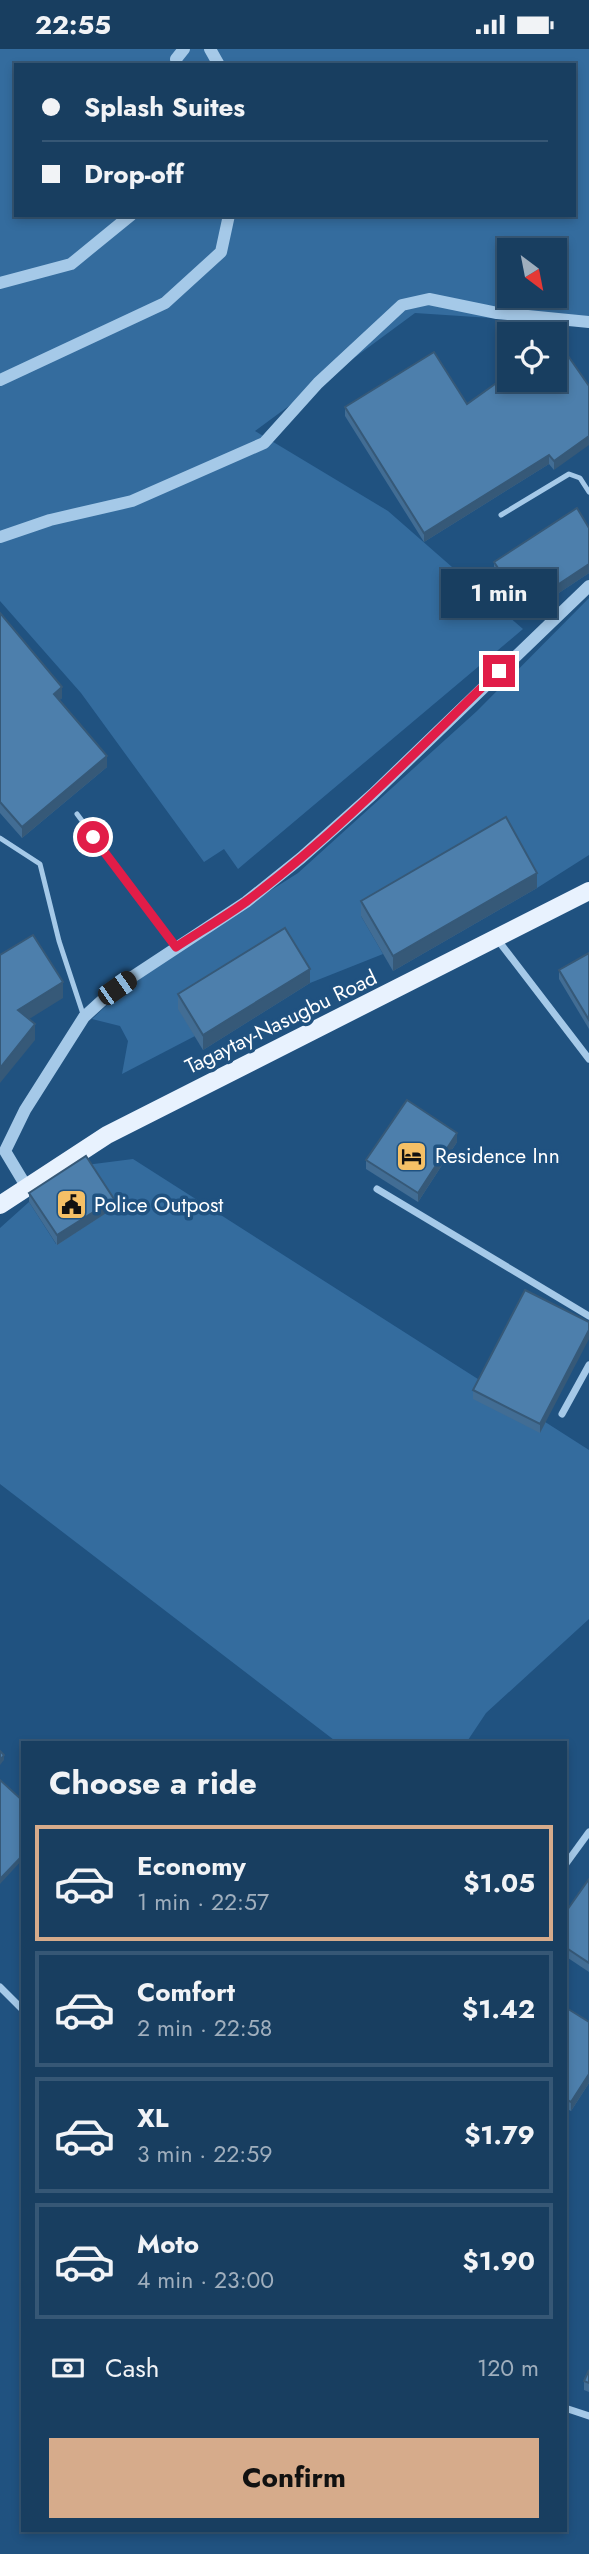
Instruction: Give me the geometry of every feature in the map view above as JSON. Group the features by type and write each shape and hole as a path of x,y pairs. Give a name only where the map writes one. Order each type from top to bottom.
{"main road":[{"name":"Tagaytay-Nasugbu Road","path":"0,1205 107,1135 589,891"}],"street":[{"path":"0,283 71,264 129,217"},
{"path":"0,380 165,303 221,252 229,217"},
{"path":"0,537 50,520 132,501 264,443 318,383 402,305 429,299 497,313 589,322"},
{"path":"26,1186 5,1151 25,1110 84,1017 117,988 246,902 301,858 373,794 589,586"},
{"path":"498,939 589,1059"},
{"path":"376,1189 589,1316"},
{"path":"562,1413 589,1364"},
{"path":"567,1862 589,1832"},
{"path":"0,1987 21,2008"},
{"path":"567,2409 589,2416"}],"lane":[{"path":"501,515 569,474 580,478 589,492"},
{"path":"77,814 176,947"},
{"path":"0,838 40,864 59,941 84,1017"}],"shaded area":[{"path":"0,49 589,49 589,321 579,324 415,313 255,431 388,511 523,629 238,869 224,849 204,862 81,693 0,601"},
{"path":"589,598 589,855 537,888 361,916 383,954 310,983 285,943 179,1009 195,1036 122,1074 128,1041 120,1026 92,1019 144,971 298,873 477,711"},
{"path":"133,1159 589,1450 589,1619 486,1713 467,1741 335,1741 0,1484 0,1228 29,1202 56,1244 86,1165"}],"building":[{"path":"434,352 467,404 497,383 497,392 567,392 567,354 589,386 589,436 554,461 549,455 424,533 345,407"},
{"path":"577,508 589,528 589,564 524,607 494,562"},
{"path":"0,613 62,687 54,694 107,756 22,827 0,802"},
{"path":"506,817 537,873 393,956 361,901"},
{"path":"285,928 310,969 203,1035 178,994"},
{"path":"33,935 63,982 18,1010 35,1024 0,1068 0,955"},
{"path":"589,953 589,1020 559,970"},
{"name":"Residence Inn","path":"407,1100 457,1133 418,1193 366,1160"},
{"name":"Police Outpost","path":"86,1156 114,1199 57,1235 29,1193"},
{"path":"525,1290 589,1322 589,1330 540,1424 473,1390"},
{"path":"0,1780 21,1799 21,1857 0,1879"},
{"path":"589,1879 589,1963 567,1948 567,1910"},
{"path":"567,2008 589,2022 589,2074 571,2102 567,2100"},
{"path":"589,2370 589,2383 584,2381"}],"place":[{"name":"Residence Inn","path":"412,1156"},
{"name":"Police Outpost","path":"71,1205"}],"route":[{"path":"93,837 176,947 246,902 301,858 373,794 499,671"}]}
